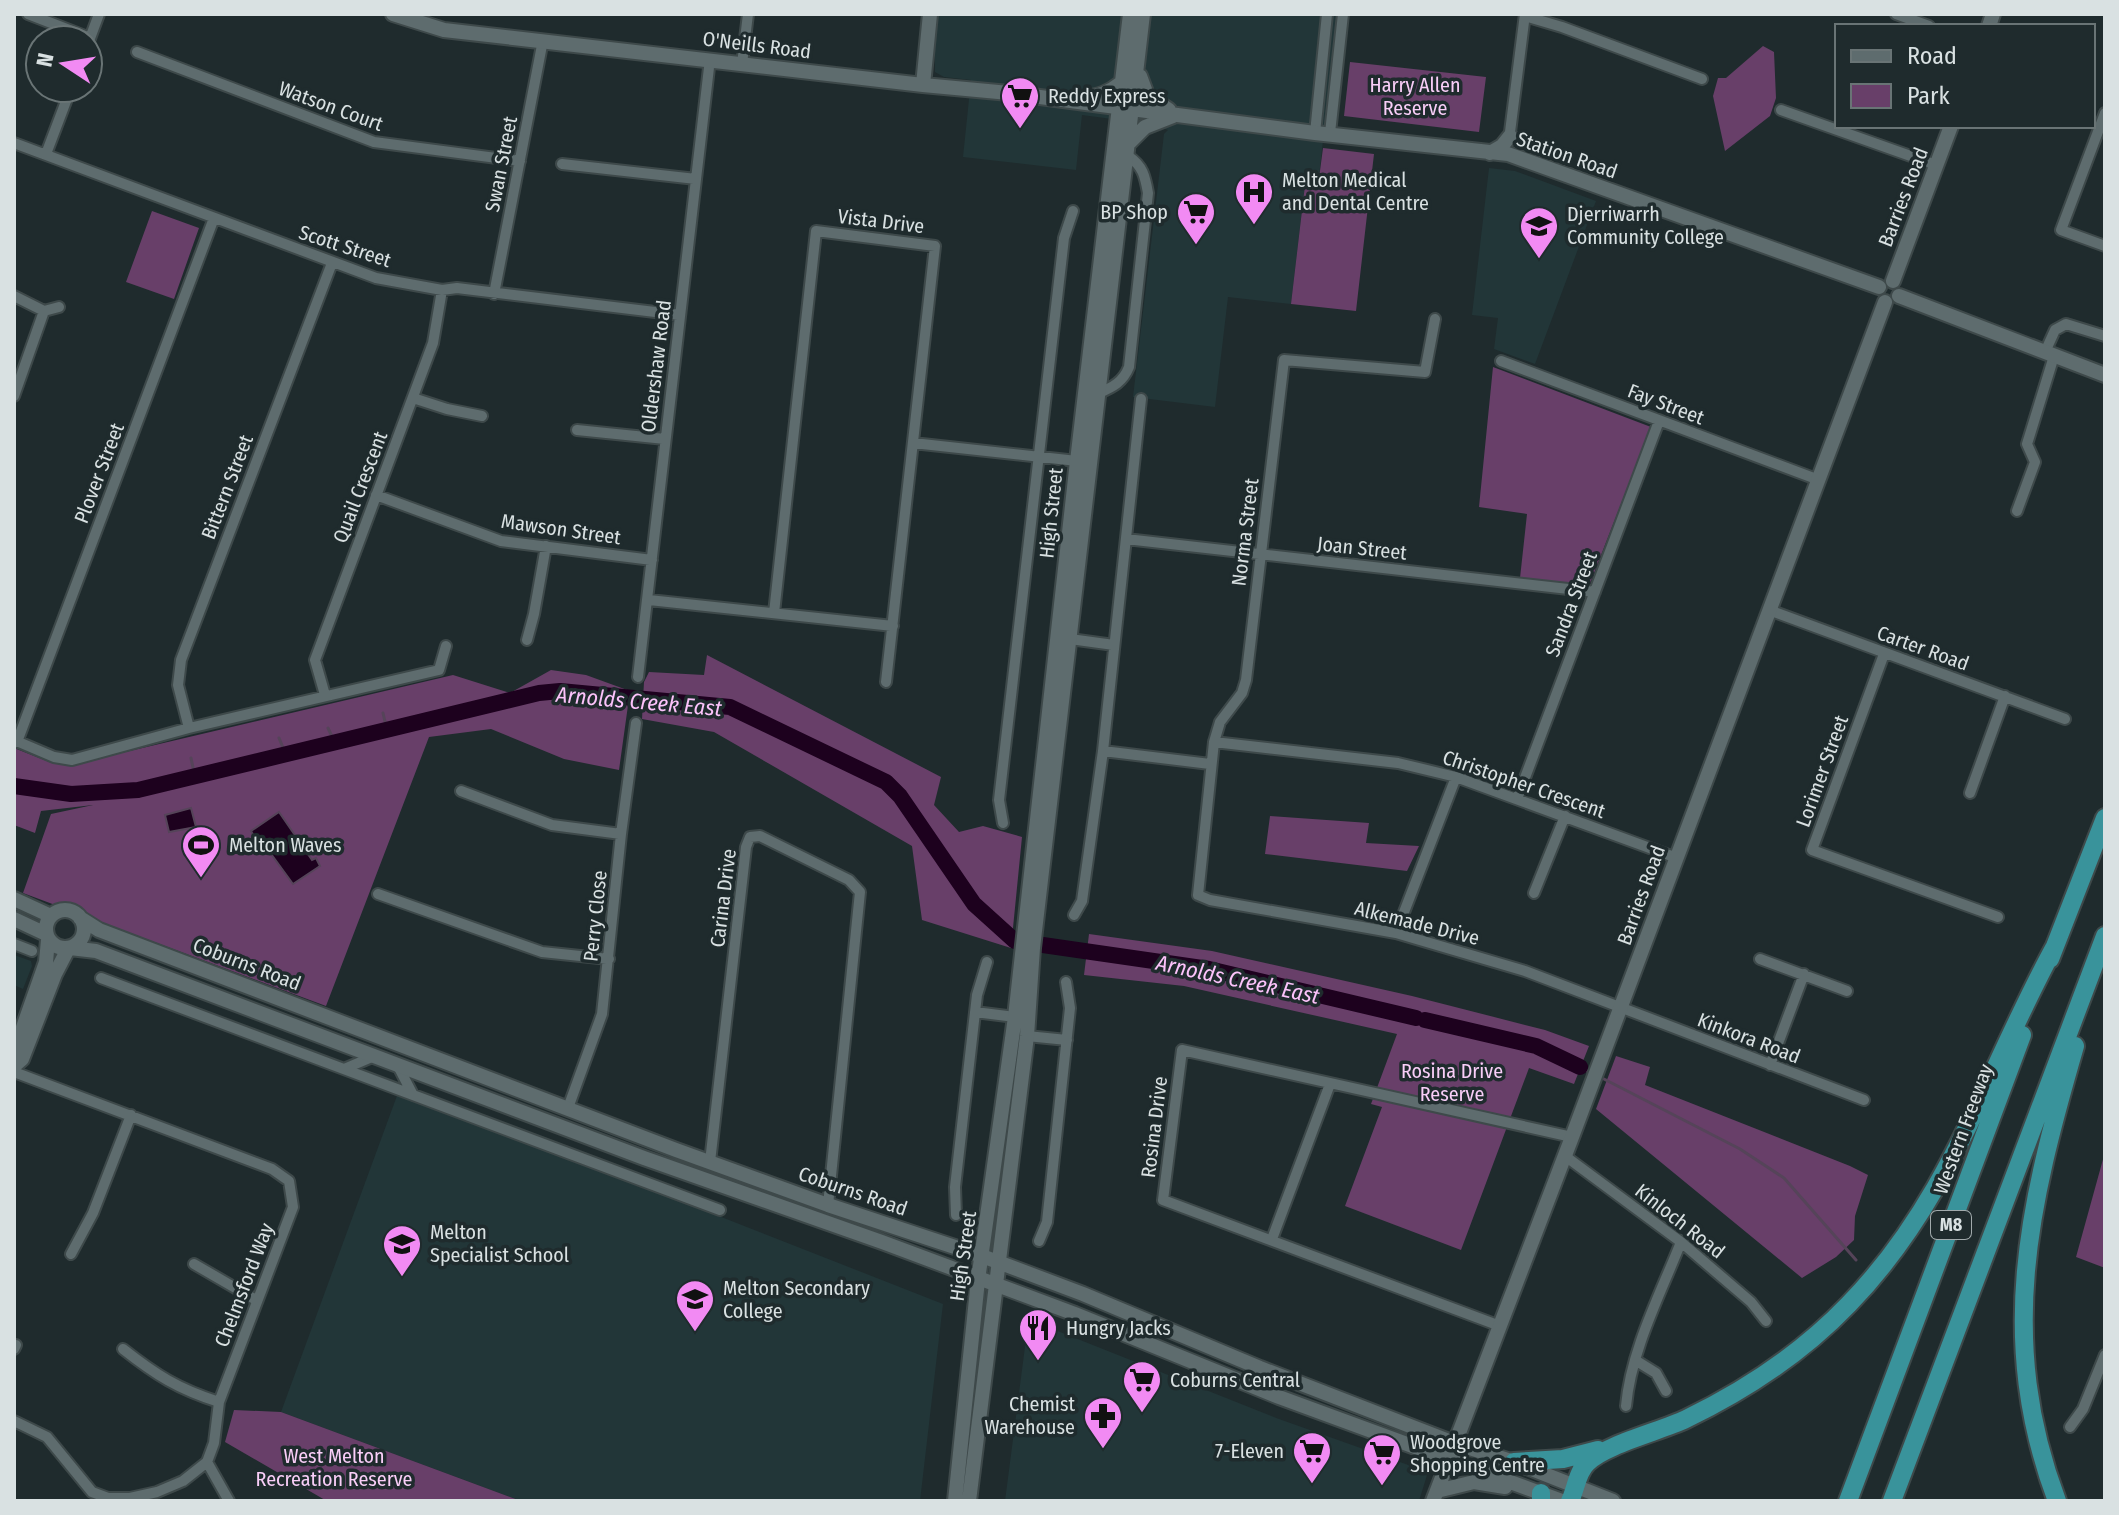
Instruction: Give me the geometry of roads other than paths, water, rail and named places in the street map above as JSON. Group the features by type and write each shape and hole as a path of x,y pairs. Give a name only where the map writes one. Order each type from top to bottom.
{"highway":[{"name":"Western Freeway","path":"1848,1501 2105,818"},
{"name":"M8","path":"1892,1501 2105,936"},
{"path":"2057,1501 2043,1460 2028,1384 2025,1267 2033,1207 2046,1149 2105,944"},
{"path":"1573,1494 1581,1471 1589,1461 1685,1420 1764,1374 1819,1332 1868,1283 1914,1225 1937,1188 2054,948"},
{"path":"1514,1462 1563,1459 1619,1446"}],"street":[{"path":"28,14 51,24"},
{"name":"O'Neills Road","path":"393,14 444,30 1126,108"},
{"path":"742,64 748,14"},
{"path":"923,85 930,14"},
{"name":"High Street","path":"1083,463 1099,393 1128,150 1121,83 1130,14"},
{"name":"High Street","path":"969,1501 1000,1264 1028,941 1083,463 1126,108 1137,64 1143,14"},
{"path":"1315,133 1327,14"},
{"path":"1330,133 1343,14"},
{"path":"1896,14 1924,24"},
{"path":"1508,154 1525,15 1702,79"},
{"name":"Swan Street","path":"494,294 543,40"},
{"name":"Watson Court","path":"137,52 374,142 520,161"},
{"name":"Oldershaw Road","path":"638,677 710,59"},
{"path":"1137,64 1146,94 1177,115"},
{"path":"1067,100 1097,97 1121,83"},
{"path":"46,154 65,104"},
{"name":"Station Road","path":"1126,108 1508,154 1886,284"},
{"path":"1781,110 1936,165"},
{"path":"2105,113 2097,124 2061,230 2105,246"},
{"path":"1099,393 1115,386 1129,367 1148,193 1145,174 1128,150 1150,124 1177,115"},
{"name":"Barries Road","path":"1886,284 1950,128"},
{"path":"1490,153 1502,146 1510,136"},
{"name":"Scott Street","path":"14,143 376,278 442,290 457,288 680,315"},
{"path":"562,164 696,179"},
{"name":"High Street","path":"1003,823 999,800 1037,457 1064,238 1073,211"},
{"name":"Plover Street","path":"16,741 214,218"},
{"name":"Vista Drive","path":"774,613 816,231 935,246 886,682"},
{"name":"Bittern Street","path":"189,728 178,685 181,660 332,263"},
{"path":"1886,284 1879,297 2105,375"},
{"name":"Quail Crescent","path":"325,695 315,660 433,343 442,290"},
{"path":"14,296 44,311 59,307"},
{"name":"Barries Road","path":"1435,1496 1769,610 1892,299"},
{"path":"14,396 44,311"},
{"name":"Norma Street","path":"1198,895 1214,742 1220,722 1242,693 1246,680 1284,360 1425,372 1435,319"},
{"path":"2017,511 2035,462 2027,444 2055,330 2066,324 2105,336"},
{"name":"Fay Street","path":"1501,361 1819,480"},
{"path":"413,398 482,416"},
{"path":"1074,915 1082,901 1103,751 1141,399"},
{"name":"Sandra Street","path":"1517,799 1659,421"},
{"path":"577,430 665,439"},
{"path":"913,443 1083,463"},
{"name":"Mawson Street","path":"376,495 501,541 652,560"},
{"name":"Joan Street","path":"1126,539 1595,592"},
{"path":"527,640 546,546"},
{"path":"649,600 893,626"},
{"name":"Carter Road","path":"1769,610 2065,719"},
{"path":"1064,639 1114,645"},
{"path":"16,741 54,757 72,760 189,728 439,670 446,646"},
{"name":"Lorimer Street","path":"1884,654 1812,850 1998,917"},
{"path":"1970,793 2005,696"},
{"name":"Perry Close","path":"568,1108 599,1027 636,723"},
{"name":"Christopher Crescent","path":"1214,742 1398,763 1456,777 1677,858"},
{"path":"1103,751 1210,764"},
{"path":"1396,933 1456,777"},
{"path":"461,791 552,825 621,834"},
{"path":"1534,893 1565,816"},
{"name":"Carina Drive","path":"710,1162 746,847 750,837 760,836 849,880 860,892 828,1205"},
{"path":"378,894 542,952 609,959"},
{"name":"Alkemade Drive","path":"1198,895 1210,900 1396,933 1525,971 1621,1008"},
{"path":"14,899 51,916"},
{"path":"14,1053 46,962 45,928 56,912 69,910 80,918 83,936 69,948 55,974 22,1059 14,1069"},
{"name":"Coburns Road","path":"80,918 99,930 710,1162 1083,1294 1285,1378 1454,1443 1514,1462 1573,1494 1613,1501"},
{"path":"14,919 47,937 57,947 69,948"},
{"path":"14,944 32,951"},
{"name":"Coburns Road","path":"69,948 96,951 644,1158 882,1242 1099,1324 1276,1396 1447,1461 1517,1484 1541,1497 1562,1501"},
{"path":"1760,959 1847,991"},
{"name":"High Street","path":"956,1215 955,1187 975,1012 987,962"},
{"path":"1770,1065 1804,974"},
{"path":"101,978 720,1210"},
{"path":"1039,1241 1047,1222 1067,1040 1070,998 1066,982"},
{"path":"289,1025 296,1004"},
{"name":"Kinkora Road","path":"1621,1008 1864,1100"},
{"path":"975,1012 1022,1018"},
{"path":"1020,1035 1067,1040"},
{"name":"High Street","path":"955,1501 978,1280 1020,1035"},
{"name":"Rosina Drive","path":"1500,1326 1163,1200 1182,1050 1572,1137"},
{"path":"344,1069 372,1057"},
{"path":"398,1066 413,1095"},
{"name":"Chelmsford Way","path":"14,1069 272,1169 289,1181 293,1207 219,1402 214,1443 207,1462"},
{"path":"1272,1239 1330,1084"},
{"path":"561,1127 568,1108"},
{"path":"71,1254 93,1213 131,1115"},
{"name":"Kinloch Road","path":"1565,1156 1681,1242 1751,1302 1766,1321"},
{"path":"634,1178 644,1158"},
{"path":"1626,1406 1635,1360 1681,1242"},
{"path":"194,1264 256,1300"},
{"path":"123,1349 155,1374 187,1392 219,1402"},
{"path":"2070,1427 2083,1409 2105,1355"},
{"path":"1635,1360 1656,1373 1666,1391"},
{"path":"1276,1396 1285,1378"},
{"path":"14,1421 47,1437 88,1497 130,1498 157,1492 183,1481 207,1462 229,1501"},
{"path":"1435,1496 1464,1482 1502,1487 1517,1484"}],"waterway":[{"name":"Arnolds Creek East","path":"14,786 71,794 138,790 539,693 560,691 730,707 886,782 900,796 974,904 1015,941 1209,969 1416,1018"},
{"path":"383,713 387,730"},
{"path":"328,728 335,743"},
{"path":"279,738 286,755"},
{"path":"191,758 195,777"},
{"name":"Arnolds Creek East","path":"265,766 273,758"},
{"name":"Arnolds Creek East","path":"1425,1020 1536,1046 1580,1067"},
{"name":"Arnolds Creek East","path":"1580,1067 1587,1071"},
{"name":"Arnolds Creek East","path":"1602,1078 1740,1149 1784,1178 1856,1260"}],"place":[{"name":"Reddy Express","path":"1020,130"},
{"name":"Melton Medical and Dental Centre","path":"1254,226"},
{"name":"BP Shop","path":"1196,246"},
{"name":"Djerriwarrh Community College","path":"1539,260"},
{"name":"Melton Waves","path":"201,879"},
{"name":"Melton Specialist School","path":"402,1278"},
{"name":"Melton Secondary College","path":"695,1333"},
{"name":"Hungry Jacks","path":"1038,1362"},
{"name":"Coburns Central","path":"1142,1414"},
{"name":"Chemist Warehouse","path":"1103,1450"},
{"name":"7-Eleven","path":"1312,1485"},
{"name":"Woodgrove Shopping Centre","path":"1382,1487"}],"park label":[{"name":"Harry Allen Reserve","path":"1415,96"},
{"name":"Rosina Drive Reserve","path":"1452,1082"},
{"name":"West Melton Recreation Reserve","path":"334,1468"}]}
